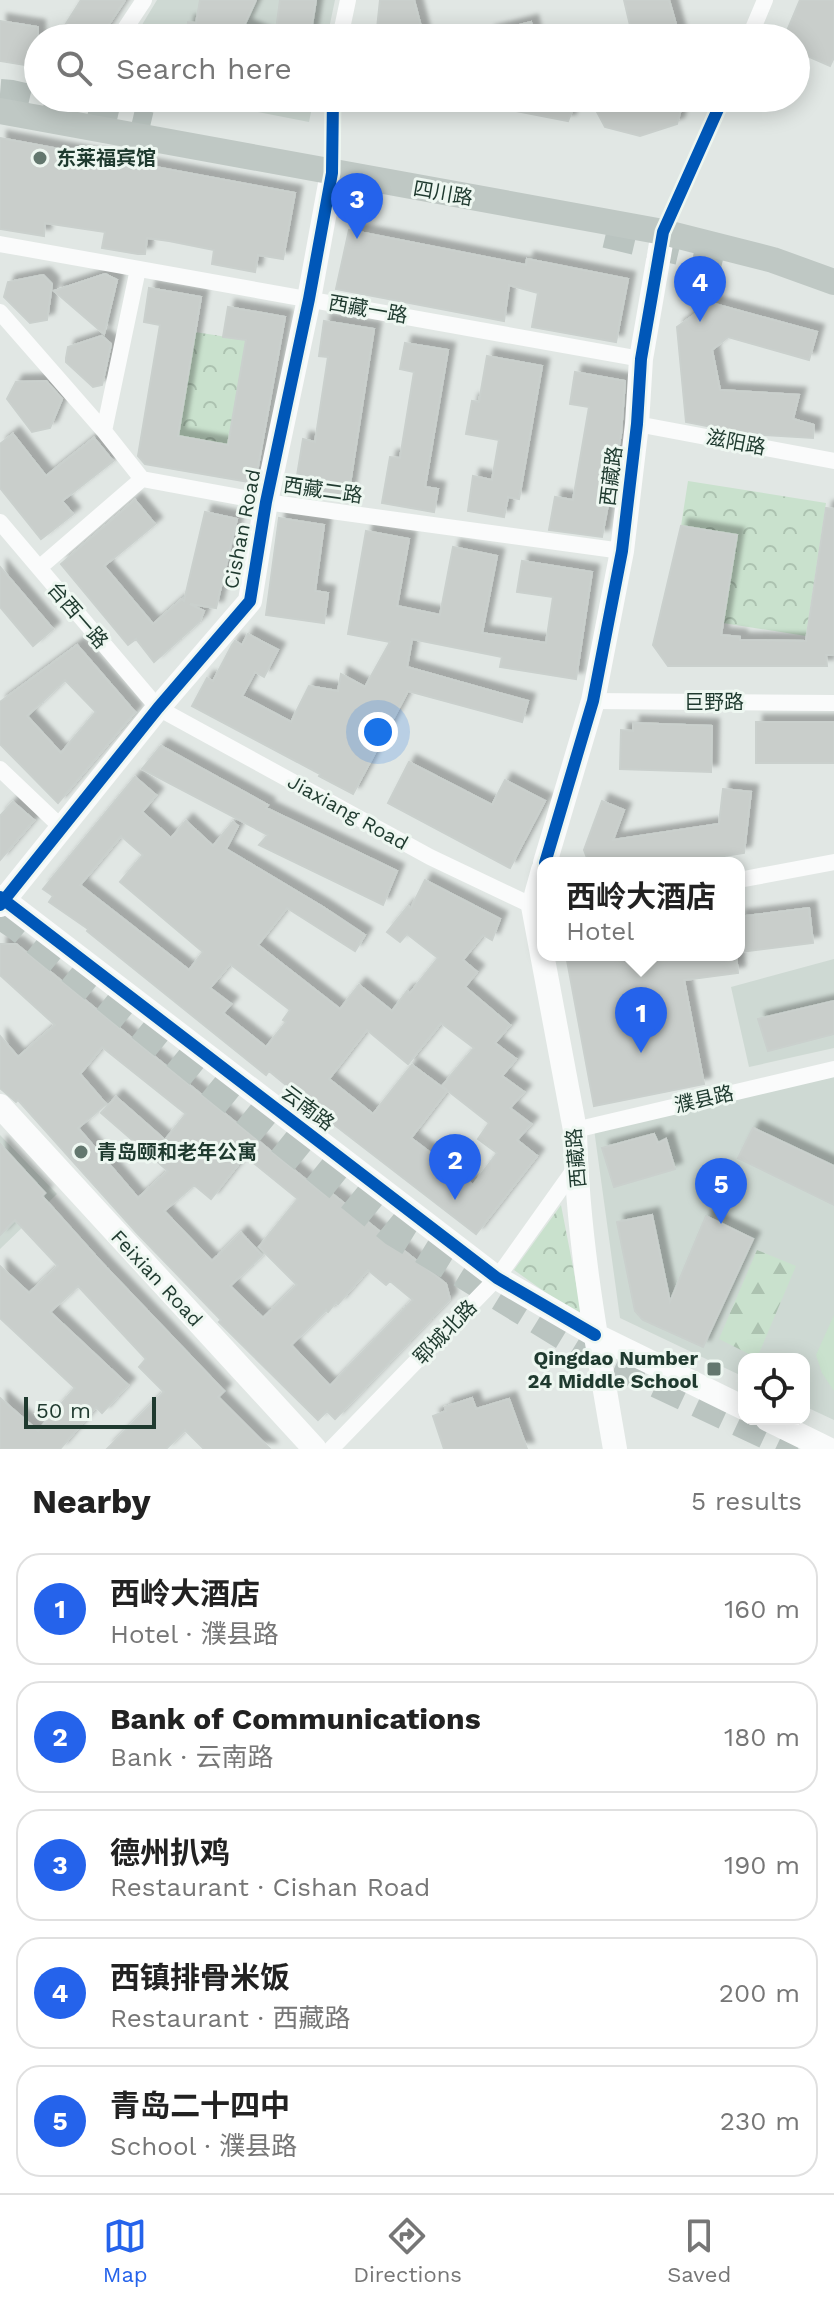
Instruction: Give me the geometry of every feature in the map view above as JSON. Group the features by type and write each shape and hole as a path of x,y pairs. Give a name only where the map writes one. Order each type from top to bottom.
{"main road":[{"name":"四川路","path":"0,111 663,232 773,260 834,282"}],"street":[{"path":"128,24 144,0"},
{"path":"343,24 348,0"},
{"path":"755,24 765,0"},
{"path":"62,121 68,112"},
{"path":"332,173 333,112"},
{"name":"西藏路","path":"547,857 593,701 622,551 637,424 641,359 663,232 717,112"},
{"name":"Cishan Road","path":"1,901 158,708 250,601 266,502 332,173"},
{"name":"西藏一路","path":"0,244 641,359"},
{"path":"104,431 138,269"},
{"path":"0,312 142,479 39,568"},
{"name":"滋阳路","path":"637,424 834,461"},
{"name":"西藏二路","path":"142,479 266,502 622,551"},
{"name":"台西一路","path":"0,522 158,708"},
{"name":"巨野路","path":"593,701 834,703"},
{"name":"Jiaxiang Road","path":"158,708 430,857 537,906"},
{"path":"0,769 62,828"},
{"path":"745,879 834,862"},
{"name":"云南路","path":"1,901 497,1278 595,1335 738,1405"},
{"name":"西藏路","path":"547,961 575,1130 576,1167 595,1335 615,1449"},
{"name":"濮县路","path":"575,1130 834,1069"},
{"name":"Feixian Road","path":"0,1106 315,1449"},
{"name":"郓城北路","path":"331,1449 497,1278 576,1167"},
{"path":"779,1425 828,1449"}],"shaded area":[{"path":"157,0 335,0 330,24 142,24"},
{"path":"258,112 311,112 309,122"},
{"path":"834,959 834,1048 749,1067 731,987"},
{"path":"834,1072 834,1420 810,1409 810,1353 738,1353 738,1374 620,1318 594,1129"},
{"path":"0,1135 57,1194 0,1249"}],"green space":[{"path":"195,332 246,340 228,445 178,436"},
{"path":"688,481 826,503 806,636 723,623 737,535 681,526"},
{"path":"561,1205 583,1319 514,1270"},
{"path":"757,1250 796,1266 759,1353 747,1353 719,1339"},
{"path":"834,1315 834,1391 822,1373 816,1355"}],"building":[{"path":"81,0 125,0 109,24 66,24"},
{"path":"200,0 256,0 245,24 188,24 196,23"},
{"path":"280,0 316,0 312,24 277,24"},
{"path":"380,0 414,0 420,24 377,24"},
{"path":"624,0 669,0 676,24 630,24"},
{"path":"800,0 834,0 834,57 830,66 810,57 810,24 790,24"},
{"path":"0,21 24,25 24,65 0,61"},
{"path":"521,112 572,112 568,121"},
{"path":"597,112 680,112 677,124 640,136 605,127"},
{"path":"0,138 295,193 283,259 258,255 255,272 212,264 214,250 169,241 147,238 145,254 138,254 102,248 105,232 45,223 44,236 0,229"},
{"path":"349,230 526,265 527,259 628,279 616,342 532,327 538,293 509,285 504,321 336,289"},
{"path":"105,274 117,280 104,334 54,291"},
{"path":"43,275 52,284 47,320 30,323 4,297 8,282"},
{"path":"149,288 201,297 178,436 228,445 246,340 223,337 228,307 285,317 255,483 145,464 138,456 160,325 144,322"},
{"path":"711,303 817,332 809,360 728,337 712,350 720,390 799,395 793,419 814,425 813,438 748,434 686,422 677,327"},
{"path":"324,321 374,329 348,497 295,488 303,439 315,442 328,357 319,356"},
{"path":"102,336 111,344 102,385 93,387 66,362 66,358 68,347"},
{"path":"405,343 448,350 425,487 438,489 434,512 382,503 390,457 400,458 414,372 400,369"},
{"path":"487,356 542,366 519,499 508,497 504,517 468,511 473,476 492,480 499,440 466,434 472,401 479,402"},
{"path":"575,372 625,381 621,434 602,537 549,530 555,497 573,500 589,407 570,404"},
{"path":"46,381 62,399 50,428 32,432 7,399 16,382"},
{"path":"13,434 46,476 94,438 113,461 62,501 73,514 41,539 0,488 0,444"},
{"path":"135,500 155,524 104,566 153,624 182,599 184,601 205,512 237,519 216,608 190,604 204,611 200,621 154,662 136,639 128,645 61,564"},
{"path":"826,508 834,509 834,655 826,655 827,666 668,666 653,645 681,526 737,535 721,635 740,637 740,640 806,641"},
{"path":"279,518 324,525 315,591 328,593 324,623 266,615"},
{"path":"366,531 409,539 397,606 440,615 453,547 497,556 482,633 546,643 553,597 517,592 522,561 592,572 576,679 500,667 502,657 412,639 407,667 528,701 522,722 408,691 353,794 192,706 207,678 213,681 235,641 242,645 248,634 278,650 264,677 255,672 242,696 291,722 309,686 338,691 341,674 365,687 390,642 348,634"},
{"path":"0,567 53,629 33,646 0,607"},
{"path":"77,645 135,712 58,803 0,744 0,702","holes":["65,680 96,712 61,753 27,716"]},
{"path":"756,722 834,722 834,763 756,763"},
{"path":"633,723 712,726 711,772 620,769 621,730 633,731"},
{"path":"161,746 268,805 266,808 397,871 383,905 259,845 268,835 142,769"},
{"path":"409,762 492,805 505,780 545,801 510,868 388,803"},
{"path":"135,777 156,795 142,812 171,838 186,821 213,846 233,822 238,826 226,849 365,935 355,951 287,908 258,945 340,1009 359,985 392,1011 438,958 407,934 400,942 387,932 408,906 411,908 425,880 500,919 492,940 483,935 463,960 477,972 465,987 510,1025 495,1043 516,1059 502,1076 524,1092 510,1108 531,1124 517,1140 537,1156 476,1234 269,1071 266,1075 88,929 49,902 53,896 43,889","holes":["121,836 143,855 120,882 203,952 189,970 80,885","230,964 290,1010 283,1020 286,1022 266,1047 223,1013 231,1004 210,988","441,1023 474,1048 442,1086 489,1123 478,1139 497,1153 473,1185 411,1138 447,1091 412,1065 373,1114 329,1079 367,1030 408,1064"]},
{"path":"723,789 751,792 744,853 718,857 587,857 584,850 602,801 624,810 613,840 719,824"},
{"path":"13,802 34,820 0,860 0,816"},
{"path":"809,908 813,943 745,951 745,916"},
{"path":"0,944 16,944 326,1196 330,1192 446,1284 450,1299 335,1419 327,1411 318,1420 219,1322 221,1320 138,1234 18,1100 16,1102 0,1088 0,1036 18,1057 55,1025 0,975","holes":["102,1047 186,1114 165,1140 116,1097 101,1113 168,1171 138,1198 78,1128 106,1104 80,1074","245,1156 298,1199 259,1247 297,1285 263,1318 230,1286 262,1255 241,1233 212,1261 164,1211 194,1185 211,1199","368,1270 386,1285 390,1281 413,1300 330,1386 291,1345 326,1310 328,1312 336,1302 338,1304"]},
{"path":"567,961 737,961 738,973 684,980 704,1084 594,1106"},
{"path":"834,1001 834,1034 768,1051 758,1019"},
{"path":"753,1128 834,1166 834,1205 738,1158"},
{"path":"654,1134 658,1143 666,1139 675,1169 614,1187 602,1148"},
{"path":"0,1144 102,1263 224,1391 218,1397 270,1449 204,1449 185,1430 166,1449 107,1449 164,1392 139,1367 146,1359 78,1286 50,1312 128,1385 102,1413 96,1407 60,1449 0,1449 0,1398 38,1431 75,1388 0,1318 0,1266 29,1293 58,1266 15,1220 0,1235"},
{"path":"652,1215 670,1302 706,1216 753,1239 703,1347 643,1320 635,1311 617,1222"},
{"path":"472,1398 476,1409 509,1399 527,1449 444,1449 433,1416 446,1411 445,1407"}],"tunnel":[{"path":"0,94 24,98"},
{"path":"85,112 150,127"},
{"path":"606,233 731,262"},
{"path":"0,914 395,1232 593,1353 798,1449"}],"cycle path":[{"path":"0,905 158,708 250,601 266,502 332,173 333,112"},
{"path":"547,857 593,701 622,551 637,424 641,359 663,232 717,112"},
{"path":"0,897 497,1278 595,1335"}],"place":[{"name":"东莱福宾馆","path":"40,158"},
{"name":"德州扒鸡","path":"357,239"},
{"name":"西镇排骨米饭","path":"700,322"},
{"name":"西岭大酒店","path":"641,1053"},
{"name":"青岛颐和老年公寓","path":"81,1152"},
{"name":"Bank of Communications","path":"455,1200"},
{"name":"青岛二十四中","path":"721,1224"},
{"name":"Qingdao Number 24 Middle School","path":"714,1369"}]}
